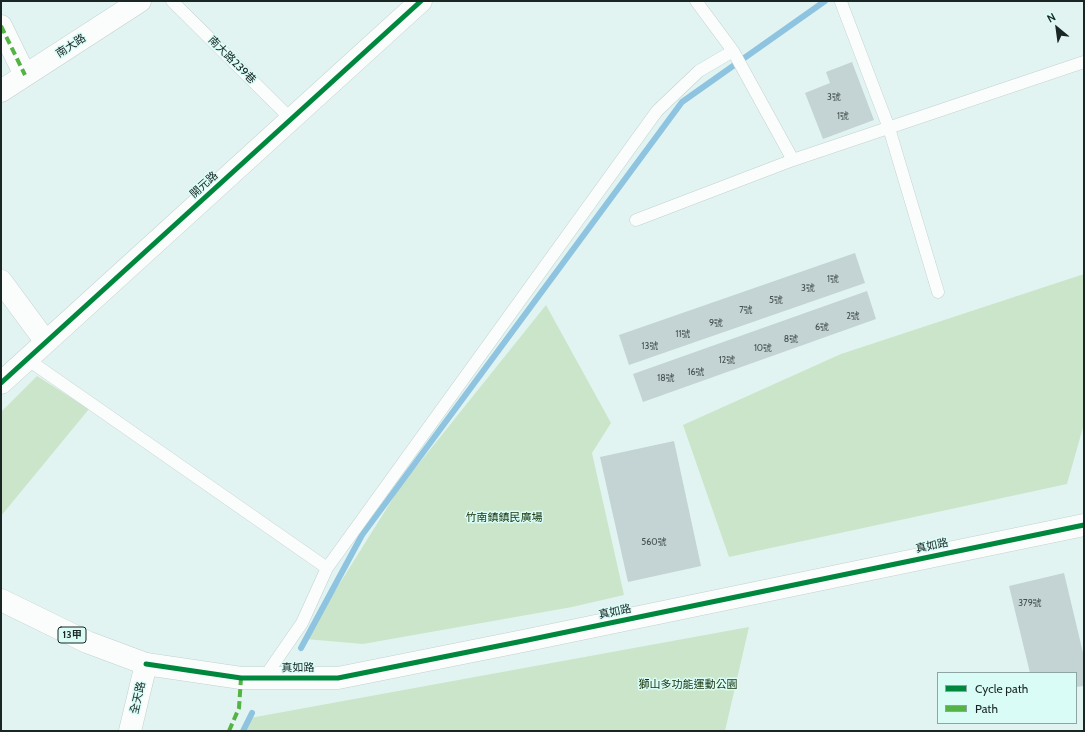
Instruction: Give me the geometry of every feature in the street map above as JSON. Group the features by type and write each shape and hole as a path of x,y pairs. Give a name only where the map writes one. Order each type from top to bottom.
{"street":[{"name":"南大路","path":"1,91 140,1"},
{"name":"開元路","path":"1,383 421,1"},
{"path":"1,26 25,75"},
{"path":"1,281 46,342"},
{"name":"真如路","path":"1,600 87,642 146,664 242,678 338,678 562,633 1084,524"},
{"name":"全天路","path":"130,731 146,664"}],"lane":[{"name":"南大路239巷","path":"172,1 291,120"},
{"path":"696,1 733,51 793,160"},
{"path":"842,2 889,128 938,292"},
{"path":"264,678 302,623 327,568 657,111 698,71 733,51"},
{"path":"636,220 793,160 1084,62"},
{"path":"27,359 327,568"}],"green space":[{"path":"1084,274 1084,424 1067,484 729,557 683,425 841,354"},
{"name":"竹南鎮鎮民廣場","path":"546,305 611,423 592,453 624,595 572,607 363,644 305,639 400,487"},
{"path":"37,376 89,409 1,516 1,412"},
{"name":"獅山多功能運動公園","path":"749,627 725,731 244,731 250,718"}],"building":[{"path":"852,62 874,120 823,139 805,93 830,83 826,72"},
{"path":"855,253 865,283 629,365 619,335"},
{"path":"867,291 876,319 643,402 633,374"},
{"path":"674,441 701,566 628,582 600,457"},
{"path":"1064,573 1084,657 1084,686 1077,687 1077,672 1030,672 1009,586"}],"waterway":[{"path":"301,648 362,535 682,102 825,1"},
{"path":"243,731 252,713"}],"marked path":[{"path":"1,26 25,75"},
{"path":"229,731 239,708 241,678"}],"cycle path":[{"path":"1,383 421,1"},
{"path":"146,664 241,678 338,678 1084,525"}]}
